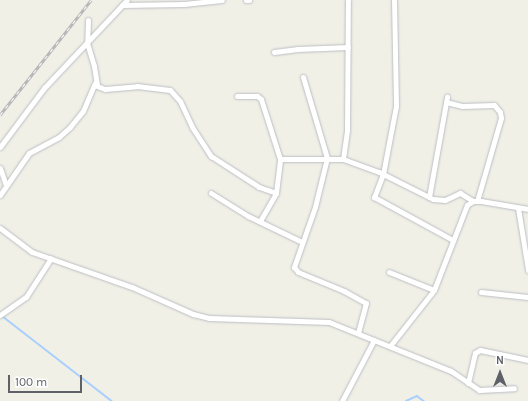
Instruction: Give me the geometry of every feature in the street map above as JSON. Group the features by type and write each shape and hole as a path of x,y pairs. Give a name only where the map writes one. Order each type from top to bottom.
{"street":[{"path":"0,147 44,88 127,0"},
{"path":"122,5 184,4 222,0"},
{"path":"343,159 347,129 348,0"},
{"path":"394,0 396,106 383,174 374,194 376,199 453,240"},
{"path":"0,195 29,153 59,137 70,127 83,111 95,83 94,66 87,43 88,20"},
{"path":"274,52 298,49 348,47"},
{"path":"303,77 327,158 315,208 294,263 295,270 344,291 366,303 358,333"},
{"path":"95,83 100,89 137,86 170,90 180,101 192,127 211,156 259,187 276,193"},
{"path":"237,96 259,97 272,127 280,159 276,193 260,221"},
{"path":"390,346 434,290 462,213 475,201 501,118 500,112 494,105 462,106 446,100 429,197"},
{"path":"280,159 343,159 383,174 429,197 443,201 460,193 475,201 528,209"},
{"path":"0,168 6,185"},
{"path":"211,193 260,221 302,242"},
{"path":"518,208 528,270"},
{"path":"0,228 32,252 132,287 201,317 321,321 358,333 451,371 479,390 514,388"},
{"path":"0,315 26,298 51,258"},
{"path":"389,272 434,290"},
{"path":"481,292 528,297"},
{"path":"342,401 374,340"},
{"path":"468,383 475,354 480,350 528,360"}],"waterway":[{"path":"1,315 112,401"},
{"path":"406,401 417,396 424,401"}],"railway":[{"path":"0,115 91,0"}]}
